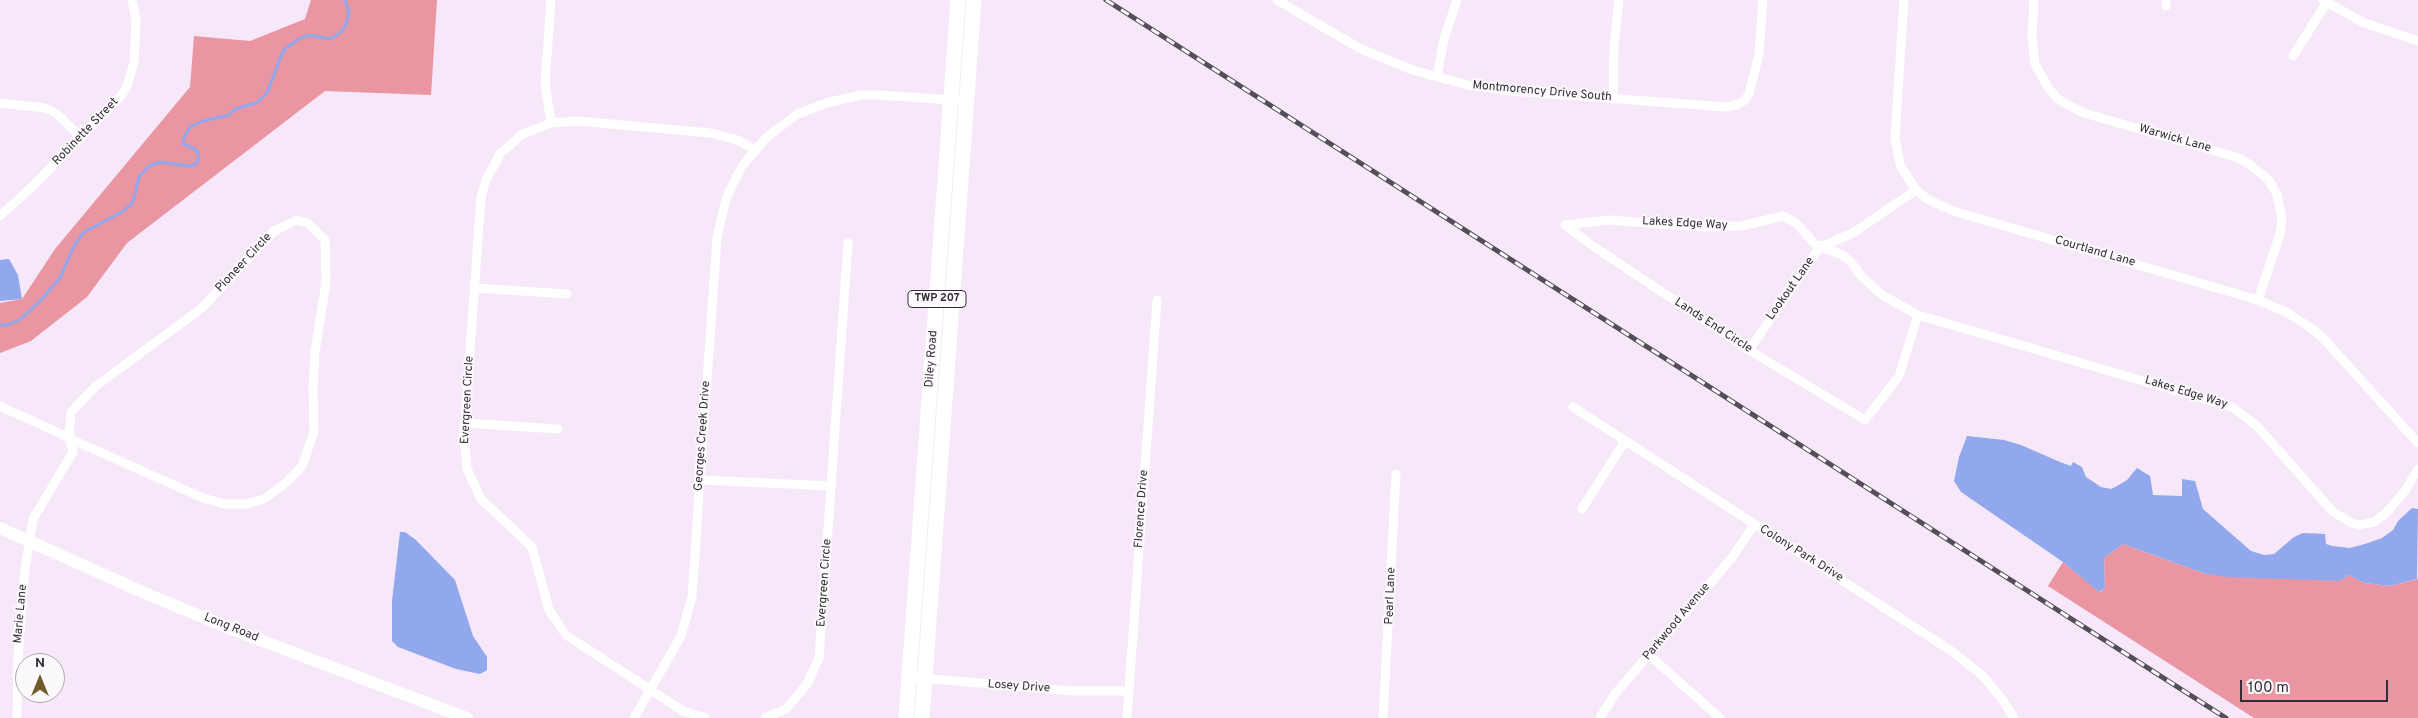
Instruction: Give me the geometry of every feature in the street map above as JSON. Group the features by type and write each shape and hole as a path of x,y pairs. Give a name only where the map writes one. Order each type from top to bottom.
{"highway":[{"name":"Diley Road","path":"906,718 958,0"},
{"name":"Diley Road","path":"922,718 974,0"}],"main road":[{"name":"Long Road","path":"0,528 244,634 467,718"}],"street":[{"name":"Robinette Street","path":"0,216 81,138 121,96 132,75 136,20 132,0"},
{"path":"551,0 545,84 551,123"},
{"name":"Montmorency Drive South","path":"1277,0 1359,48 1385,60 1437,77 1488,89 1727,106 1745,100 1750,94 1759,54 1763,0"},
{"path":"1437,77 1444,39 1457,0"},
{"path":"1613,99 1614,53 1619,0"},
{"name":"Courtland Lane","path":"1904,0 1895,138 1900,166 1916,190 1927,199 1953,211 2258,300 2286,312 2311,328 2332,348 2418,443"},
{"name":"Warwick Lane","path":"2034,0 2032,36 2035,64 2048,90 2059,100 2084,113 2236,157 2249,164 2268,179 2277,194 2282,220 2278,241 2258,300"},
{"path":"2293,56 2325,1 2362,22 2418,41"},
{"path":"755,150 774,131 796,115 826,103 861,95 966,101"},
{"path":"0,103 45,108 62,118 81,138"},
{"name":"Evergreen Circle","path":"705,718 683,711 652,689 566,635 549,610 532,547 481,499 467,470 465,422 481,197 492,166 510,144 535,128 551,123 578,121 710,133 738,140 755,150"},
{"name":"Georges Creek Drive","path":"634,718 681,636 692,597 721,218 734,182 755,150"},
{"name":"Lookout Lane","path":"1749,350 1820,247 1853,233 1916,190"},
{"name":"Lakes Edge Way","path":"1565,224 1609,220 1700,227 1741,226 1783,216 1796,223 1815,244 1842,255 1871,286 1895,303 1918,315 2232,407 2256,425 2333,512 2352,524 2359,525 2374,522 2396,503 2415,482 2418,469"},
{"name":"Pioneer Circle","path":"29,541 33,518 73,452 69,438 71,412 96,386 202,308 270,234 283,225 297,220 308,223 317,230 325,240 327,248 326,283 315,352 313,389 314,432 302,466 295,474 264,499 247,504 225,504 203,498 69,438"},
{"name":"Lands End Circle","path":"1565,224 1593,246 1749,350 1865,420 1899,376 1918,315"},
{"name":"Evergreen Circle","path":"765,718 775,716 786,708 808,684 820,658 848,243"},
{"path":"475,288 567,294"},
{"name":"Florence Drive","path":"1127,718 1157,300"},
{"path":"0,406 69,438"},
{"name":"Colony Park Drive","path":"1573,407 1950,650 1983,676 2002,699 2014,718"},
{"path":"465,422 558,429"},
{"path":"1582,508 1625,441"},
{"name":"Pearl Lane","path":"1383,718 1396,474"},
{"path":"700,480 832,486"},
{"name":"Parkwood Avenue","path":"1600,718 1615,694 1731,559 1754,525"},
{"name":"Marie Lane","path":"17,718 18,657 29,541"},
{"path":"1649,655 1720,718"},
{"name":"Losey Drive","path":"909,677 1072,691 1128,692"}],"shaded area":[{"path":"311,0 437,0 431,95 325,91 127,243 87,297 31,341 0,353 0,303 22,299 55,249 190,87 194,36 250,41 305,19"},
{"path":"2123,544 2206,574 2340,581 2349,575 2364,583 2390,586 2418,579 2418,718 2254,718 2048,586 2063,562 2100,592 2105,588 2104,558"}],"water":[{"path":"9,259 18,275 22,299 0,301 0,260"},
{"path":"1967,436 2004,440 2071,466 2073,462 2082,467 2086,477 2101,487 2111,489 2127,480 2137,468 2150,476 2153,495 2182,496 2182,479 2195,481 2203,509 2251,551 2264,555 2274,554 2294,537 2303,533 2325,534 2326,544 2332,546 2350,548 2365,544 2382,538 2393,530 2398,521 2412,508 2418,509 2417,579 2390,586 2364,583 2349,575 2340,581 2227,577 2206,574 2123,544 2104,558 2105,588 2099,592 2063,562 1961,492 1954,481 1959,457"},
{"path":"400,532 405,532 416,540 455,580 473,636 487,657 487,670 480,674 456,669 398,647 392,641 392,601"}],"waterway":[{"path":"0,325 10,324 21,319 40,301 60,278 74,246 84,232 122,212 133,202 139,177 149,166 160,162 190,166 196,164 199,157 197,150 183,144 184,137 190,127 203,121 229,115 235,109 256,103 267,93 283,51 297,40 308,35 330,39 339,34 346,25 349,12 345,0"}],"railway":[{"path":"1106,0 2226,718"}]}
